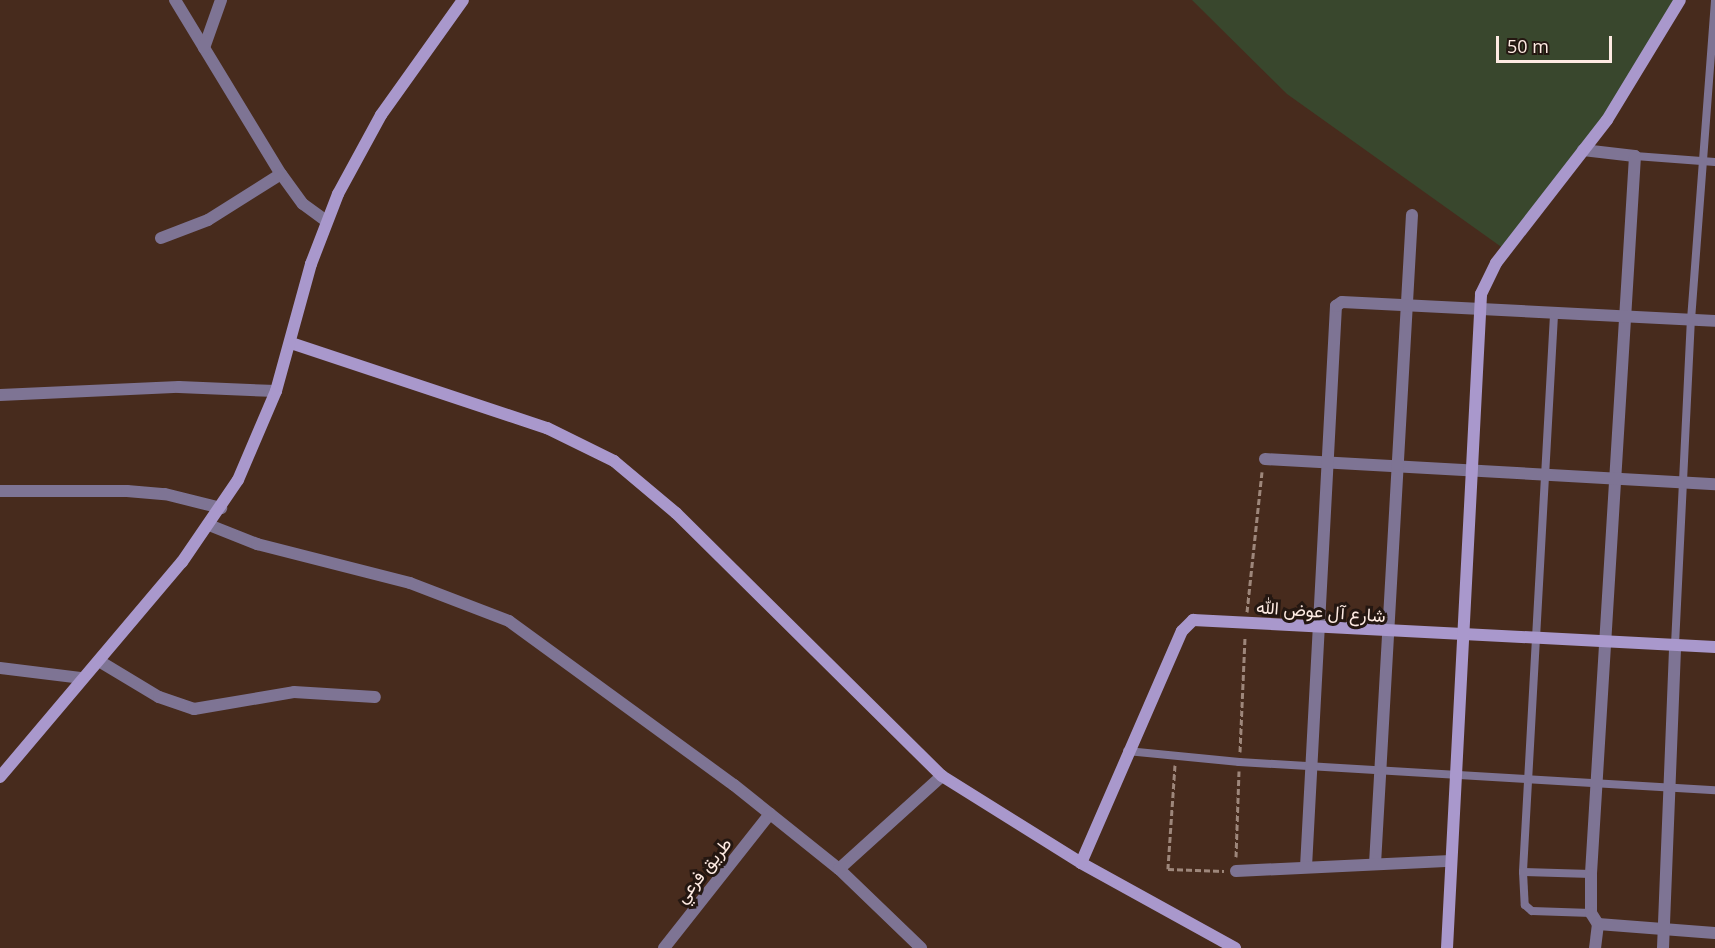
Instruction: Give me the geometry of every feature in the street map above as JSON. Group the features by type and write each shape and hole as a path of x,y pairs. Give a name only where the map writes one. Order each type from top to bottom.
{"street":[{"path":"175,0 281,174 303,204 326,221"},
{"path":"204,48 221,0"},
{"path":"0,777 82,678 99,661 210,525 221,508 247,464 276,391 326,221 381,115 463,0"},
{"path":"1447,948 1458,775 1480,310 1484,286 1496,263 1607,120 1680,0"},
{"path":"1583,150 1635,156 1613,478 1606,639 1591,874 1591,913 1598,924 1595,948"},
{"path":"161,238 208,220 281,174"},
{"path":"1374,864 1382,770 1412,215"},
{"path":"1305,867 1335,308 1342,302 1554,315 1715,321"},
{"path":"291,343 547,428 614,461 676,513 942,776 1082,863 1236,948"},
{"path":"0,395 179,387 276,391"},
{"path":"1265,459 1715,484"},
{"path":"0,491 135,491 221,508"},
{"path":"210,525 257,544 410,583 503,618 770,814 839,869 921,948"},
{"name":"شارع آل عوض الله","path":"1082,863 1127,751 1185,626 1197,620 1389,633 1606,639 1715,647"},
{"path":"1663,948 1675,645"},
{"path":"99,661 159,697 187,708 294,692 375,697"},
{"path":"0,668 82,678"},
{"path":"839,869 942,776"},
{"name":"طريق فرعي","path":"664,948 770,814"},
{"path":"1236,871 1451,861"},
{"path":"1598,924 1664,931 1715,933"}],"lane":[{"path":"1675,645 1685,482 1691,320 1701,161 1715,0"},
{"path":"1635,156 1715,162"},
{"path":"1554,315 1523,872 1525,905 1532,911 1591,913"},
{"path":"1127,751 1239,762 1715,790"},
{"path":"1523,872 1591,874"}],"path":[{"path":"1176,756 1168,869 1236,871 1246,624 1265,459"}],"green space":[{"path":"1192,0 1679,0 1601,125 1507,251 1287,94"}]}
